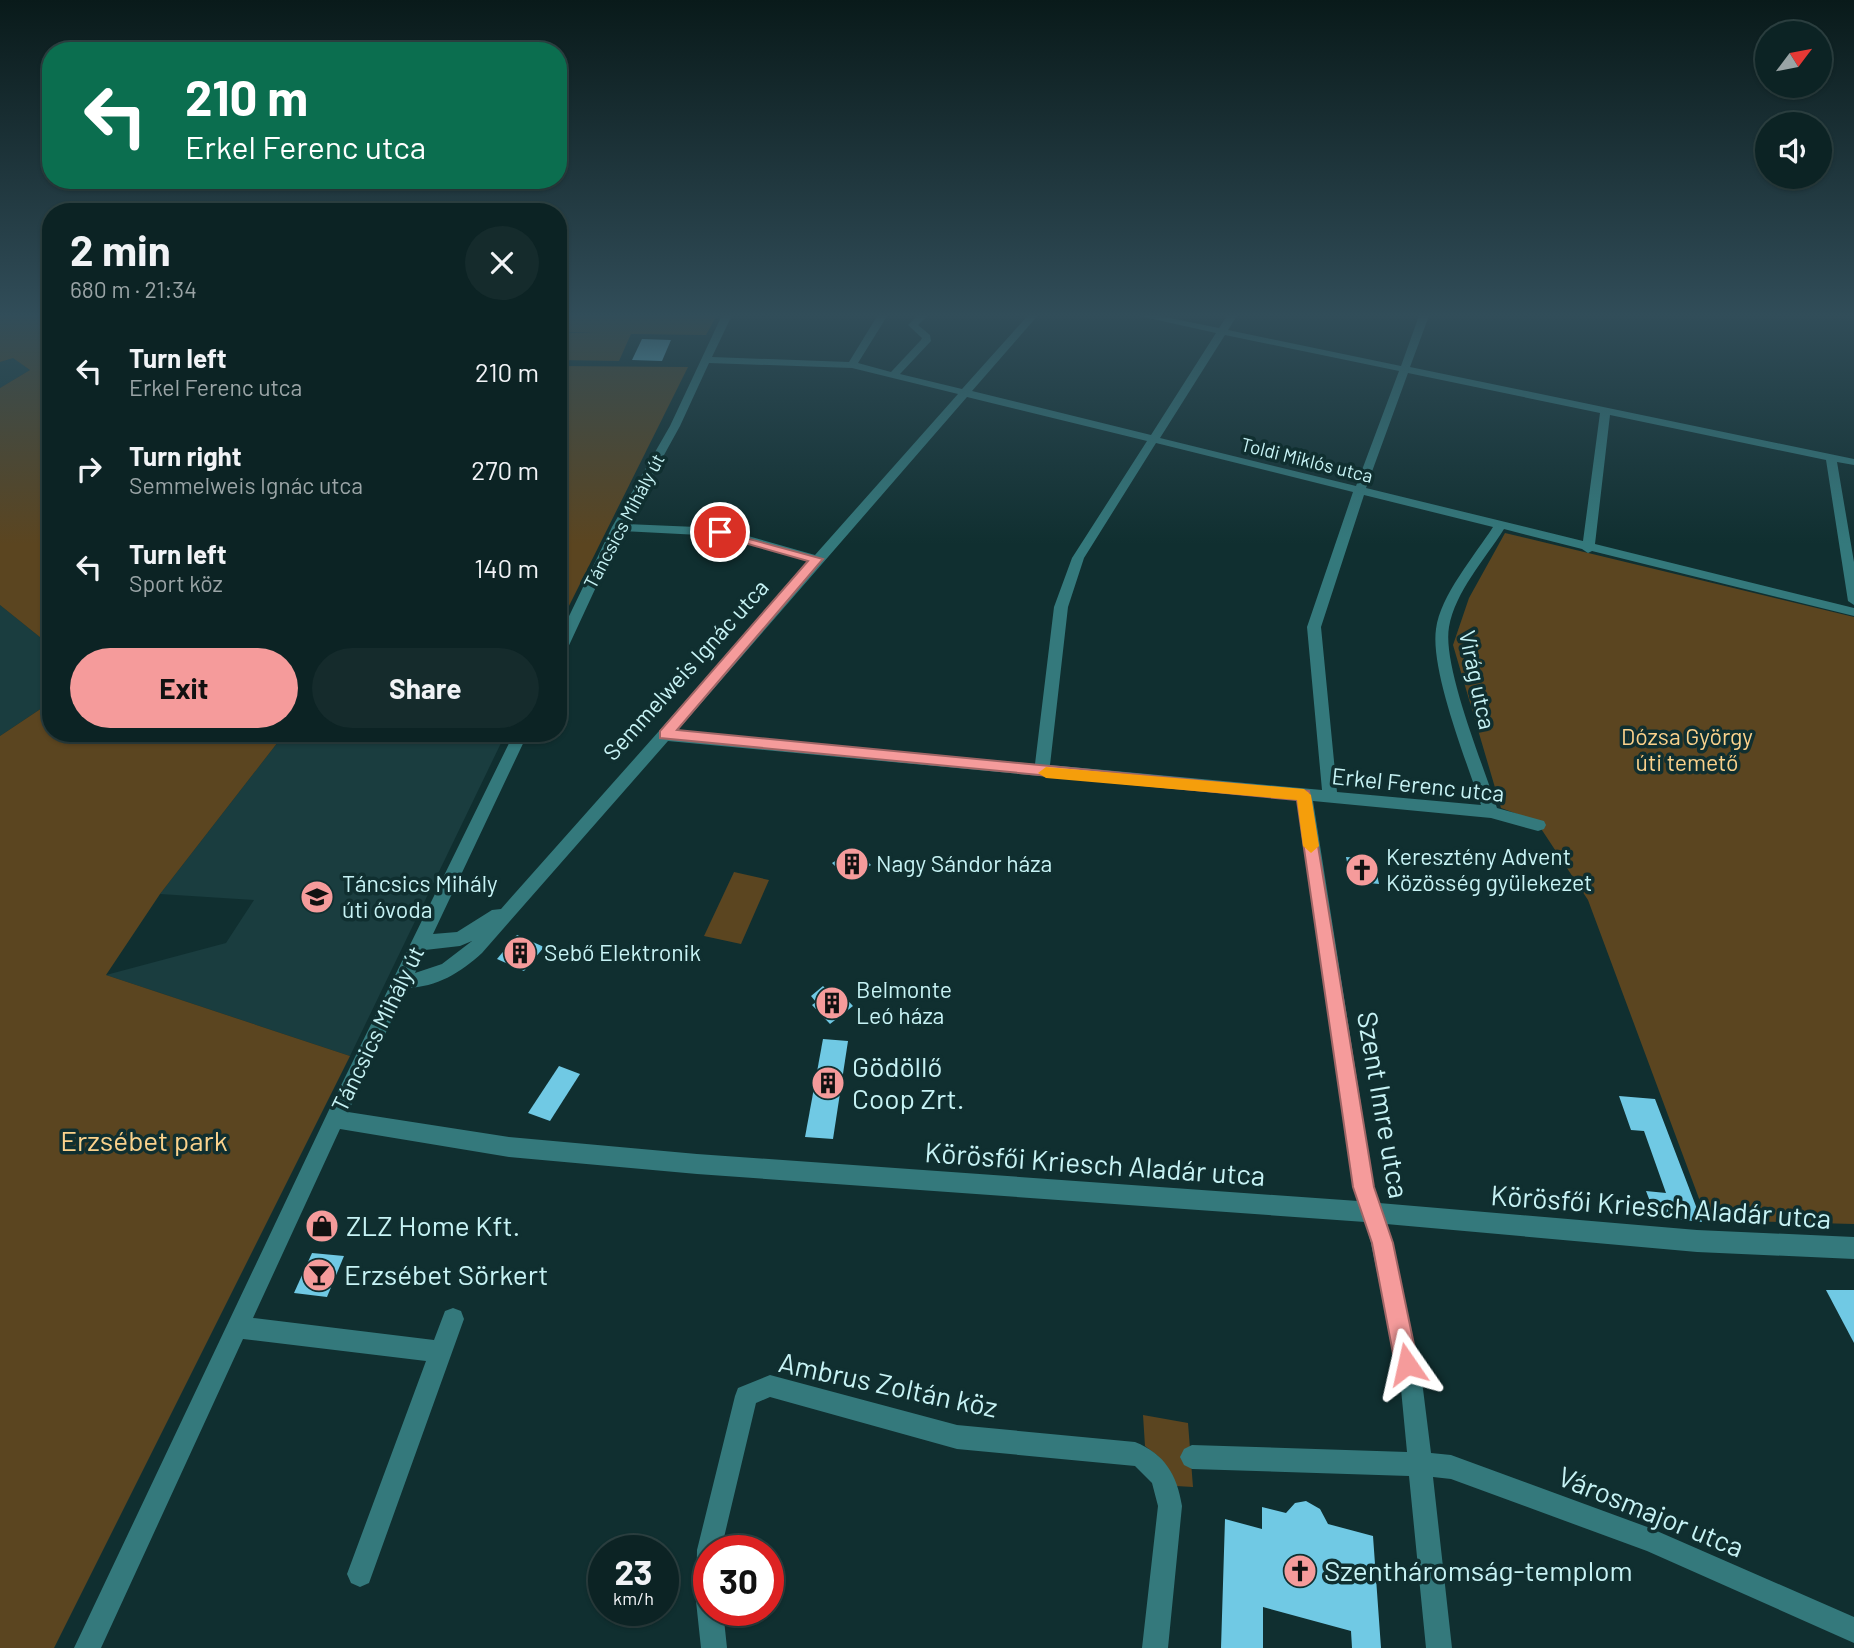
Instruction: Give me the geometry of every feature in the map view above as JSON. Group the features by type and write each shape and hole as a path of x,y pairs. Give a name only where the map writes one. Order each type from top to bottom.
{"street":[{"name":"Táncsics Mihály út","path":"567,635 618,527 692,390"},
{"name":"Toldi Miklós utca","path":"950,390 1854,612"},
{"name":"Semmelweis Ignác utca","path":"402,981 425,981 449,970 486,938 817,559 969,390"},
{"path":"1042,772 1061,607 1067,584 1078,558 1184,390"},
{"path":"1330,797 1314,626 1397,390"},
{"path":"1499,390 1854,462"},
{"path":"1588,548 1605,412"},
{"path":"1831,457 1854,601"},
{"name":"Virág utca","path":"1491,813 1450,679 1442,628 1458,595 1500,526"},
{"path":"618,527 720,532 817,559"},
{"name":"Erkel Ferenc utca","path":"665,735 1491,813 1538,825"},
{"name":"Táncsics Mihály út","path":"87,1648 335,1119 517,742"},
{"name":"Szent Imre utca","path":"1304,795 1363,1187 1382,1243 1409,1376 1421,1464 1439,1648"},
{"name":"Semmelweis Ignác utca","path":"420,943 460,939 514,904"},
{"name":"Körösfői Kriesch Aladár utca","path":"335,1119 509,1147 589,1155 1371,1213 1697,1241 1854,1248"},
{"path":"360,1574 453,1318"},
{"path":"239,1327 441,1352"},
{"name":"Ambrus Zoltán köz","path":"713,1535 746,1396 770,1386 957,1437 1135,1454 1158,1471 1168,1490 1170,1506 1155,1648"},
{"path":"1192,1457 1421,1464"},
{"name":"Városmajor utca","path":"1421,1464 1451,1468 1650,1540 1854,1630"},
{"path":"712,1626 714,1648"}],"shaded area":[{"path":"0,605 42,639 42,708 0,736"},
{"name":"Táncsics Mihály úti óvoda","path":"278,742 501,743 350,1056 106,975 226,943 254,900 160,894"}],"green space":[{"path":"0,390 42,390 42,639 0,605"},
{"path":"567,390 677,390 567,610"},
{"name":"Dózsa György úti temető","path":"1505,533 1854,617 1854,1224 1707,1220 1588,900 1536,821 1501,808 1453,645 1469,598"},
{"name":"Erzsébet park","path":"42,708 42,742 278,742 160,894 106,975 350,1056 54,1648 0,1648 0,736"},
{"path":"734,872 769,880 741,944 704,936"},
{"path":"1143,1415 1188,1423 1193,1487 1176,1486 1158,1456 1145,1446"}],"building":[{"name":"Nagy Sándor háza","path":"855,849 871,865 851,877 846,877 832,863"},
{"name":"Keresztény Advent Közösség gyülekezet","path":"1346,857 1374,859 1379,884 1351,881"},
{"name":"Sebő Elektronik","path":"517,935 544,947 524,971 497,959"},
{"name":"Belmonte Leó háza","path":"823,986 829,992 835,987 853,1006 830,1024 812,1005 816,1002 811,996"},
{"name":"Gödöllő Coop Zrt.","path":"823,1039 848,1041 833,1139 805,1137"},
{"path":"559,1066 580,1074 550,1121 528,1113"},
{"path":"1619,1096 1655,1099 1702,1222 1656,1217 1646,1191 1666,1193 1644,1131 1631,1130"},
{"name":"Erzsébet Sörkert","path":"312,1253 344,1256 327,1297 294,1293"},
{"path":"1826,1290 1854,1290 1854,1343"},
{"name":"Szentháromság-templom","path":"1306,1501 1320,1509 1328,1524 1373,1536 1381,1648 1352,1648 1351,1631 1263,1607 1263,1648 1221,1648 1225,1519 1262,1529 1262,1507 1286,1513 1295,1503"}],"slow traffic":[{"path":"1046,773 1304,795 1311,846"}],"place":[{"name":"Nagy Sándor háza","path":"852,864"},
{"name":"Keresztény Advent Közösség gyülekezet","path":"1362,870"},
{"name":"Táncsics Mihály úti óvoda","path":"317,897"},
{"name":"Sebő Elektronik","path":"520,953"},
{"name":"Belmonte Leó háza","path":"832,1003"},
{"name":"Gödöllő Coop Zrt.","path":"828,1083"},
{"name":"ZLZ Home Kft.","path":"322,1226"},
{"name":"Erzsébet Sörkert","path":"319,1275"},
{"name":"Szentháromság-templom","path":"1300,1571"}],"route":[{"path":"720,532 817,559 665,735 1304,795 1363,1187 1382,1243 1407,1364"}]}
